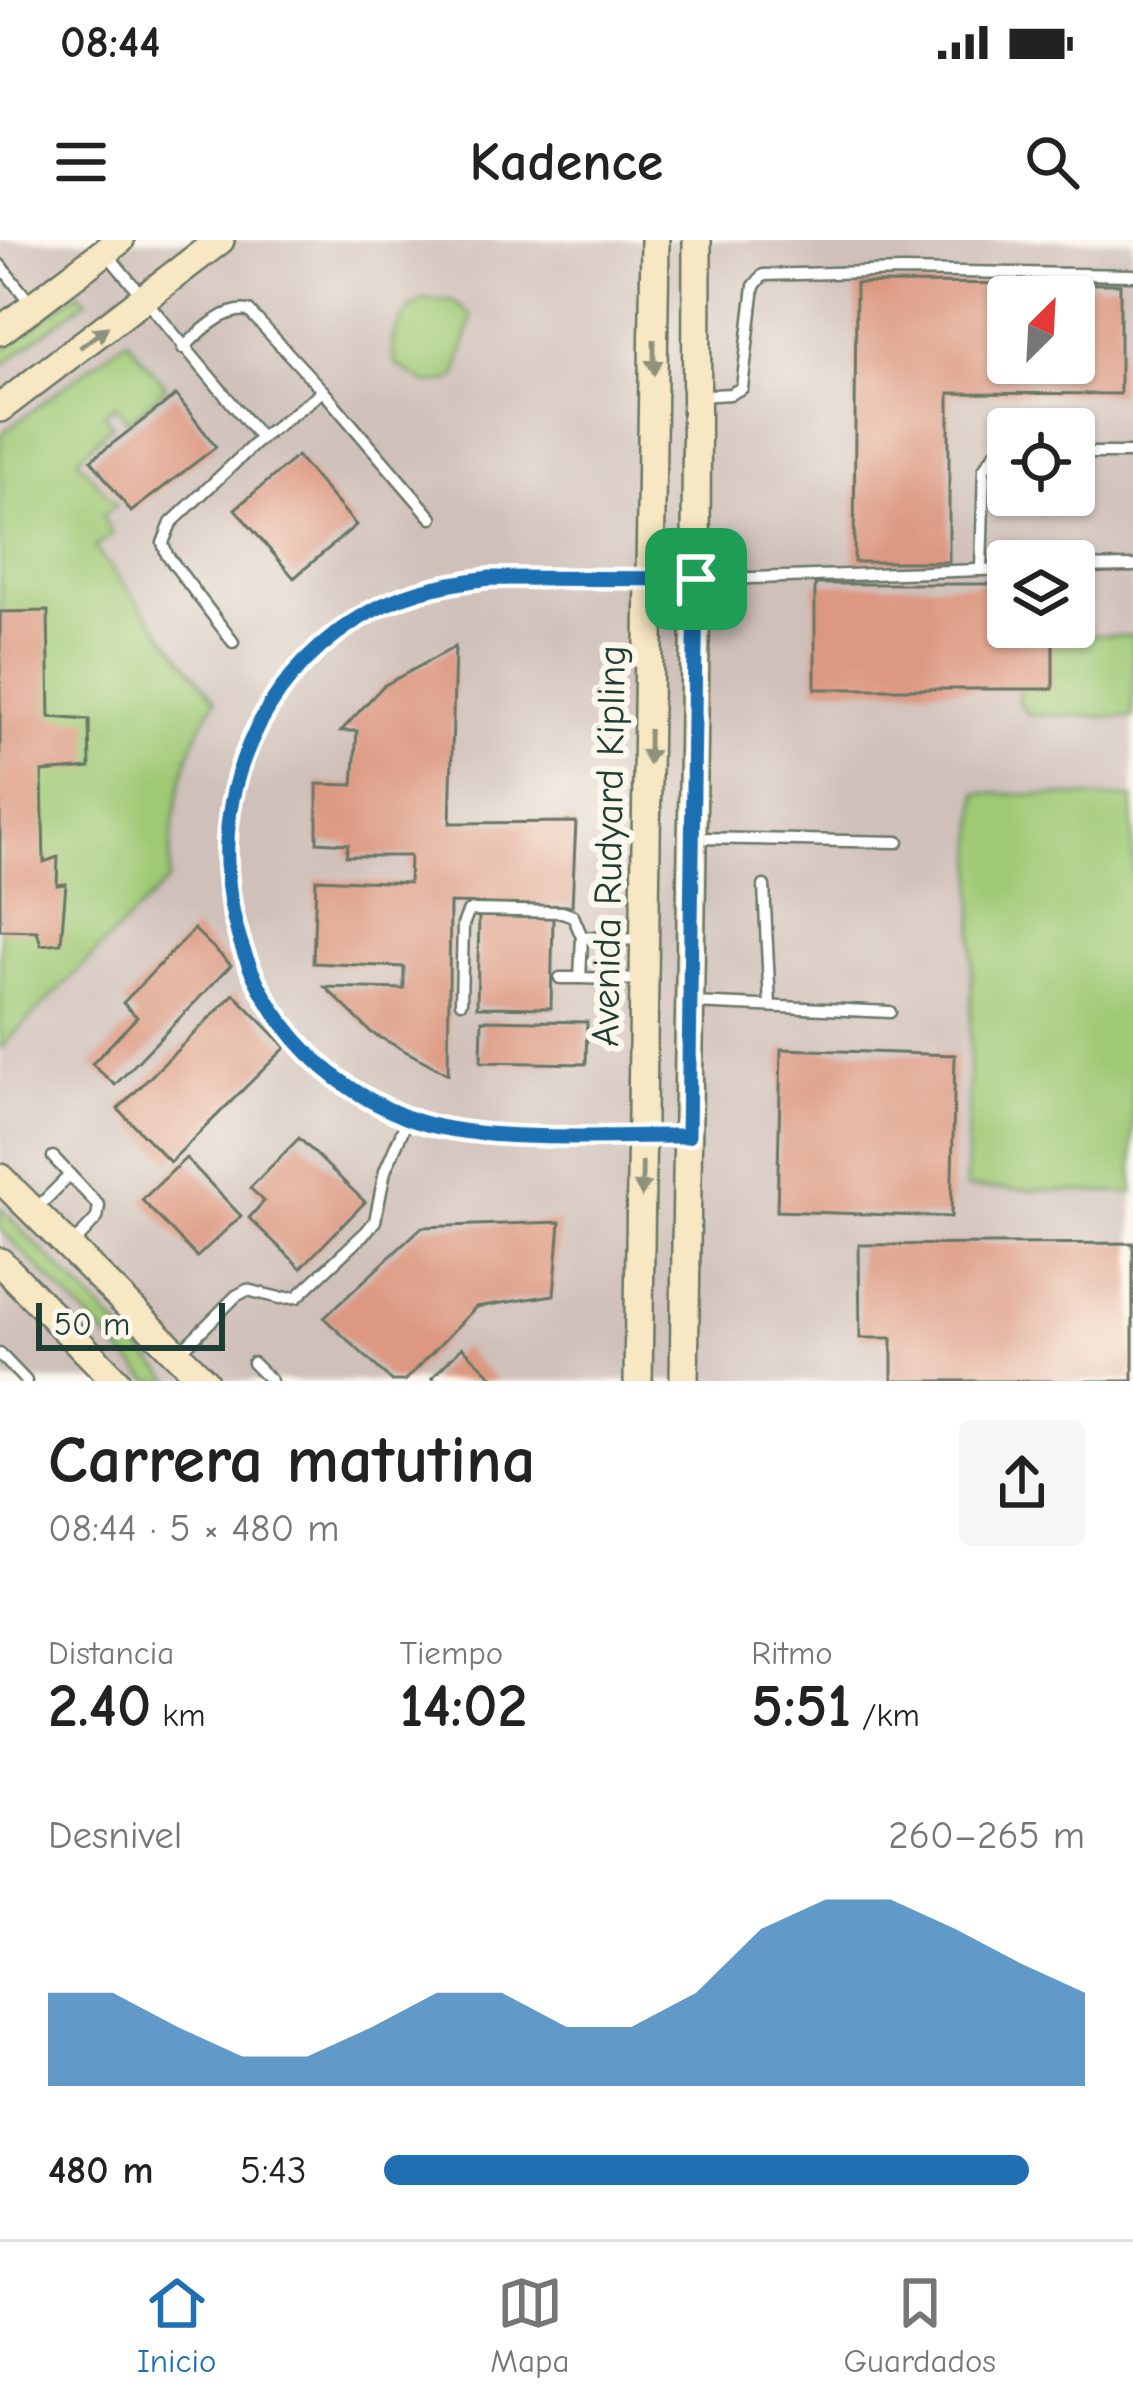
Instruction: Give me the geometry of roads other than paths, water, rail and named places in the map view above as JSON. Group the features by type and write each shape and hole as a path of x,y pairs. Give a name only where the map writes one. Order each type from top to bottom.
{"street":[{"path":"0,408 220,240"},
{"name":"Avenida Rudyard Kipling","path":"638,1381 655,240"},
{"path":"684,1381 697,240"},
{"path":"0,331 112,246"},
{"path":"0,1178 204,1381"},
{"path":"0,1262 116,1381"}],"lane":[{"path":"112,246 144,299 182,348 261,438"},
{"path":"0,265 33,306"},
{"path":"697,396 730,394 742,388 754,286 763,275 862,271 1133,275"},
{"path":"182,348 227,313 248,311 432,518"},
{"path":"233,642 167,555 163,543 171,523 261,438 323,391"},
{"path":"1095,453 1133,453"},
{"path":"981,570 987,465"},
{"path":"1095,567 1133,566"},
{"path":"688,1136 454,1131 408,1118 365,1098 326,1070 292,1037 264,998 243,955 230,909 225,862 234,791 258,724 284,684 317,649 355,620 397,598 442,584 490,578 652,580 987,570"},
{"path":"692,838 898,842"},
{"path":"764,886 770,1006"},
{"path":"461,1002 463,925 468,912 568,913 582,937 580,979"},
{"path":"582,937 646,940"},
{"path":"560,978 645,980"},
{"path":"689,1003 890,1012"},
{"path":"177,1354 247,1290 297,1297 366,1232 375,1221 385,1171 408,1118"},
{"path":"53,1157 100,1212 70,1248"},
{"path":"33,1211 70,1175"},
{"path":"0,1354 26,1381"},
{"path":"253,1363 271,1381"}]}
